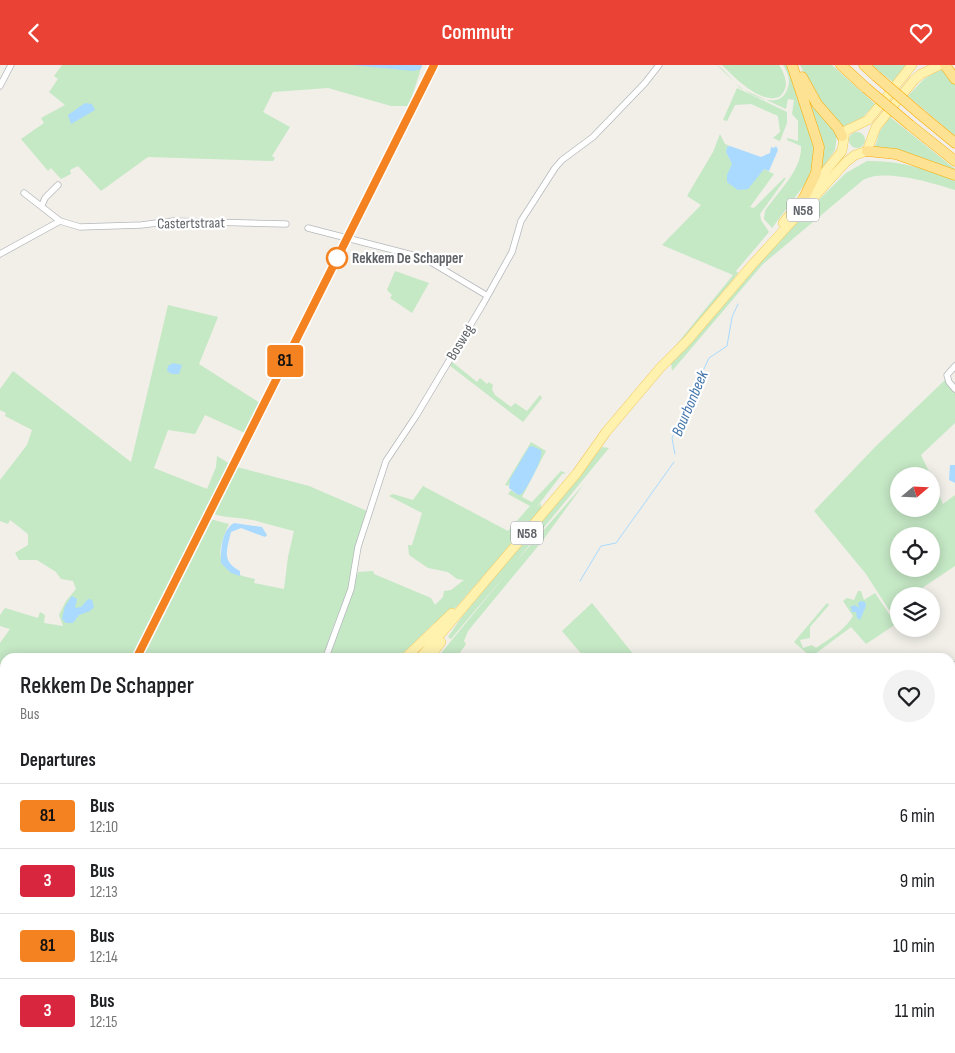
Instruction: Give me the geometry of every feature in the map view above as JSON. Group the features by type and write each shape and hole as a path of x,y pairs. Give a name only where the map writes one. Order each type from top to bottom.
{"highway":[{"path":"794,65 817,104 838,128 843,140"},
{"path":"794,65 819,147 816,173 804,197"},
{"path":"841,65 955,161"},
{"path":"864,65 955,143"},
{"path":"945,65 955,79"},
{"path":"867,151 896,154 955,175"}],"main road":[{"path":"139,653 434,65"},
{"name":"N58","path":"752,265 839,155 849,128 868,120 912,65"},
{"path":"867,151 876,127 914,80 921,74 940,65"},
{"path":"843,140 848,151 855,155"},
{"name":"N58","path":"425,653 576,474 606,432 650,379 688,341 752,265 846,162 855,155 867,151"},
{"name":"N58","path":"410,653 464,600 478,589"},
{"name":"N58","path":"433,653 473,602 478,589"}],"street":[{"path":"0,87 12,65"},
{"name":"Bosweg","path":"327,653 351,589 358,547 382,467 416,416 512,252 521,221 559,163 593,137 645,83 659,65"},
{"path":"42,205 45,197 58,185"},
{"path":"0,254 60,221 42,205 24,193"},
{"name":"Castertstraat","path":"60,221 80,227 141,225 173,221 286,224"},
{"path":"308,228 424,258 486,295"},
{"path":"955,367 947,375 949,382 955,389"}],"green space":[{"path":"62,65 422,65 409,106 391,106 328,88 273,92 263,112 290,127 272,156 275,158 273,161 148,157 101,191 78,166 70,170 71,174 61,179 51,168 48,171 21,139 44,123 41,118 65,105 49,92 58,79 54,76"},
{"path":"717,65 725,71 736,84"},
{"path":"722,65 779,65 784,73 785,90 779,97 764,97 748,88"},
{"path":"783,65 788,65 814,146 811,176 772,228 764,219 765,211 798,164 801,146 787,140 787,138 798,141 798,121 792,114 794,100 788,99 786,109 765,99 779,99 784,95 789,79"},
{"path":"800,65 832,65 875,104 863,117 843,127 819,101"},
{"path":"871,65 906,65 893,82"},
{"path":"941,69 955,85 955,136 908,96 924,79"},
{"path":"737,88 787,112 787,123 780,141 773,138 780,132 778,116 751,104 735,105 727,121 723,120"},
{"path":"744,90 765,99 756,97"},
{"path":"805,90 837,135 835,150 821,170"},
{"path":"890,117 955,169 955,171 906,153 875,147 880,131"},
{"path":"854,132 860,132 865,137 863,146 854,148 849,143 849,137"},
{"path":"720,134 725,144 730,146 727,147 726,152 732,164 761,172 764,169 774,174 750,207 754,208 786,178 760,214 761,220 769,232 736,271 738,273 696,327 668,355 733,275 662,245 701,205 687,196 713,152"},
{"path":"867,161 890,162 934,173 955,181 955,190 896,176 872,177 863,180 763,264 672,371 671,362 767,251 846,173"},
{"path":"395,271 429,283 412,313 390,298 392,295 387,290"},
{"path":"168,305 218,317 199,364 260,403 245,433 205,415 195,434 168,430 154,468 207,489 216,467 217,456 230,464 134,653 0,653 0,643 10,629 0,626 0,615 5,608 38,618 40,612 45,615 44,623 63,626 59,615 66,601 76,589 73,581 61,579 56,572 37,560 19,560 15,553 28,545 28,534 10,520 8,524 0,521 0,480 27,445 32,430 5,416 6,413 0,410 0,389 13,371 131,462"},
{"path":"451,361 477,382 480,378 487,384 489,382 493,385 492,389 495,395 511,407 515,403 527,411 540,395 542,398 523,422 449,365"},
{"path":"945,380 955,390 955,423 921,455 927,467 890,467 890,517 940,517 940,497 943,504 955,495 955,566 940,576 940,527 890,527 890,577 938,577 924,587 890,587 889,610 866,574 814,511 876,446"},
{"path":"531,442 546,451 522,497 532,502 561,471 566,473 562,474 536,508 541,503 541,509 535,517 458,605 436,627 433,624 404,653 329,653 358,572 373,571 374,574 431,598 435,605 443,597 444,591 451,590 464,580 457,579 448,572 428,568 409,555 408,545 412,545 422,513 389,496 393,494 413,500 423,486 508,531 530,506 508,494 511,490 518,495 529,447 508,486 505,485"},
{"path":"602,447 609,448 514,564 584,484 543,540 468,631 464,641 466,644 460,653 441,653 511,568 451,639 448,637 461,618"},
{"path":"237,467 309,486 367,511 359,535 349,589 333,627 325,653 143,653 210,519 229,524 220,554 222,562 226,567 233,572 255,579 254,583 284,589 294,531 255,520 214,514"},
{"path":"858,591 861,591 864,600 875,593 890,615 890,628 866,644 851,627 816,653 806,653 794,642 827,603 829,605 810,627 810,638 800,640 803,648 812,645 816,648 846,626 853,616 843,601 847,598 854,600"},
{"path":"592,603 632,653 581,653 562,631"}],"water":[{"path":"351,65 422,65 421,69 414,71"},
{"path":"85,103 92,104 95,110 71,124 68,115"},
{"path":"730,146 761,157 770,153 771,147 774,148 776,146 778,150 769,171 764,169 748,189 738,190 727,182 727,175 732,164 726,152 727,147"},
{"path":"173,363 182,365 179,374 172,374 167,371 168,366"},
{"path":"532,446 541,450 540,459 528,485 522,494 518,495 509,488 510,479 529,447"},
{"path":"950,465 955,465 955,483 949,480"},
{"path":"234,523 262,527 267,535 265,537 241,528 231,532 227,555 230,563 240,571 240,576 231,573 221,563 224,536"},
{"path":"72,596 77,599 75,608 81,607 88,599 92,600 94,607 90,611 79,615 73,623 66,623 62,619 65,606"},
{"path":"861,601 865,602 866,606 860,620 857,618 856,612 851,612 850,607 855,605 859,608 858,603"}],"waterway":[{"name":"Bourbonbeek","path":"675,454 672,438 709,358 727,346 732,317 738,304"},
{"name":"Bourbonbeek","path":"580,581 601,546 616,543 674,462"}],"bus line":[{"name":"81","path":"139,653 434,65"}],"place":[{"name":"Rekkem De Schapper","path":"337,258"}]}
